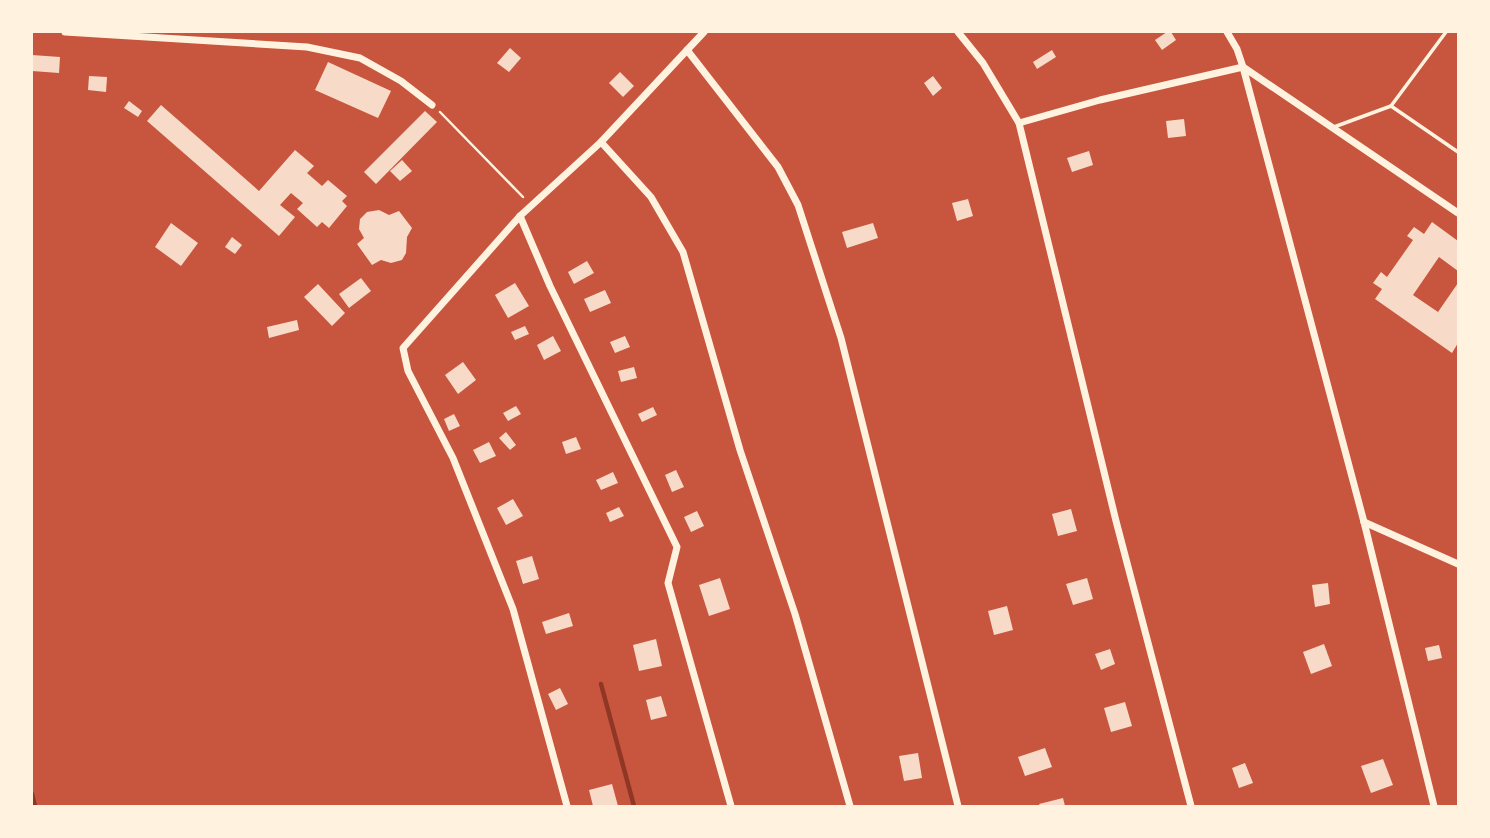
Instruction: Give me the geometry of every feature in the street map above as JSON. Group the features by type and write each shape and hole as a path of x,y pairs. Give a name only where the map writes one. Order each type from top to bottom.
{"street":[{"path":"65,32 320,50 360,58 401,80 432,105"},
{"path":"567,807 513,609 453,458 408,371 403,348 520,216 601,142 704,32"},
{"path":"958,32 983,63 1019,123 1113,508 1191,807"},
{"path":"1227,32 1243,67 1364,522 1434,807"},
{"path":"687,50 778,167 798,205 841,338 958,807"},
{"path":"1019,123 1100,100 1243,67 1458,213"},
{"path":"601,142 651,197 683,252 740,450 795,614 850,807"},
{"path":"520,216 550,286 677,547 668,583 731,807"},
{"path":"1364,522 1458,564"}],"lane":[{"path":"1334,127 1391,106 1446,32"},
{"path":"1391,106 1458,152"}],"path":[{"path":"432,105 526,200"}],"building":[{"path":"1171,32 1176,40 1162,50 1155,40"},
{"path":"510,48 521,58 509,72 497,63"},
{"path":"1052,50 1056,57 1037,69 1033,62"},
{"path":"32,55 60,57 59,73 32,71"},
{"path":"328,62 391,91 378,118 315,90"},
{"path":"620,72 634,86 623,97 609,83"},
{"path":"89,76 107,77 106,92 88,90"},
{"path":"933,76 942,88 933,96 924,83"},
{"path":"129,101 142,111 138,117 124,108"},
{"path":"161,105 259,191 295,150 314,166 307,173 322,186 328,180 347,196 342,201 347,206 329,228 322,222 317,227 297,209 303,203 291,193 280,205 295,217 279,236 147,121"},
{"path":"425,111 437,122 376,184 364,172"},
{"path":"1184,119 1186,136 1168,138 1166,121"},
{"path":"1089,151 1093,165 1072,172 1067,158"},
{"path":"402,160 412,171 400,181 390,171"},
{"path":"968,199 973,216 957,221 952,203"},
{"path":"379,210 389,215 399,211 412,228 402,260 391,263 381,260 372,265 357,244 364,238 359,229 360,219 367,212"},
{"path":"1432,222 1458,241 1458,271 1439,257 1413,295 1438,312 1458,283 1458,343 1452,353 1375,299 1382,289 1373,283 1381,272 1387,277 1413,240 1407,236 1414,227 1424,234"},
{"path":"171,223 198,243 181,266 155,247"},
{"path":"873,223 878,238 847,248 842,232"},
{"path":"232,237 242,245 235,254 225,247"},
{"path":"587,261 594,273 574,284 568,272"},
{"path":"361,278 371,291 349,308 339,294"},
{"path":"515,283 529,306 508,318 495,295"},
{"path":"318,284 345,313 332,326 304,297"},
{"path":"605,290 611,303 590,312 584,299"},
{"path":"297,320 299,330 269,338 267,327"},
{"path":"525,326 529,334 515,340 511,332"},
{"path":"553,336 561,351 544,360 537,345"},
{"path":"625,336 630,347 615,353 610,342"},
{"path":"463,362 476,380 458,394 445,375"},
{"path":"634,367 637,378 621,382 618,371"},
{"path":"516,406 521,414 508,421 503,413"},
{"path":"653,407 657,415 642,422 638,414"},
{"path":"454,414 460,426 449,431 444,419"},
{"path":"506,432 516,445 510,450 499,438"},
{"path":"576,437 581,449 566,454 562,442"},
{"path":"489,442 496,456 480,463 473,450"},
{"path":"676,470 684,487 672,492 665,475"},
{"path":"613,472 618,483 601,490 596,480"},
{"path":"513,499 523,516 506,525 497,508"},
{"path":"619,507 624,516 610,522 606,513"},
{"path":"1071,509 1077,531 1058,536 1052,514"},
{"path":"697,511 704,526 691,532 684,517"},
{"path":"532,556 539,579 523,584 516,561"},
{"path":"720,578 730,609 709,616 699,585"},
{"path":"1087,578 1093,599 1073,605 1066,584"},
{"path":"1328,583 1330,604 1315,607 1312,585"},
{"path":"1007,606 1013,630 994,635 988,611"},
{"path":"569,613 573,626 546,634 542,622"},
{"path":"656,639 662,666 639,671 633,645"},
{"path":"1324,644 1332,666 1311,674 1303,652"},
{"path":"1439,645 1442,658 1428,661 1425,648"},
{"path":"1110,649 1115,664 1101,670 1095,654"},
{"path":"560,688 568,704 556,710 548,694"},
{"path":"661,696 667,716 651,720 646,700"},
{"path":"1125,702 1132,726 1111,732 1104,708"},
{"path":"1045,748 1052,767 1025,776 1018,757"},
{"path":"918,753 922,778 904,781 899,756"},
{"path":"1383,759 1393,785 1371,793 1361,766"},
{"path":"1245,763 1253,783 1239,788 1232,768"},
{"path":"612,784 618,806 593,806 589,790"},
{"path":"1063,798 1065,806 1039,804"}],"waterway":[{"path":"601,684 634,806"},
{"path":"32,794 35,806"}]}
